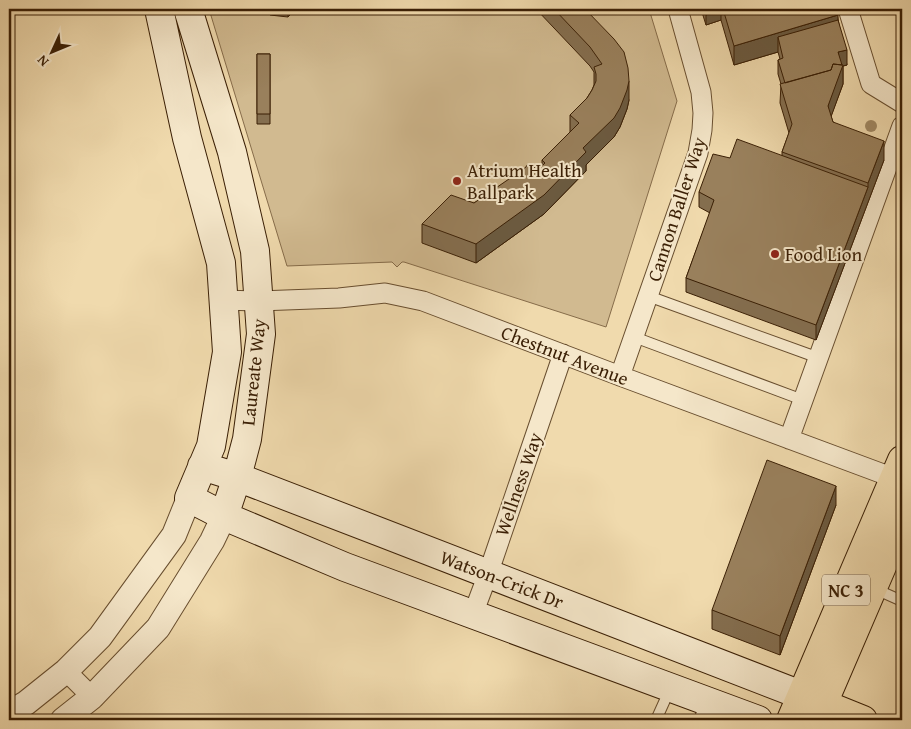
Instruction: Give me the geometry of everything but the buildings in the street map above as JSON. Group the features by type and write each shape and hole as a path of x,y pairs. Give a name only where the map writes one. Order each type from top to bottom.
{"main road":[{"name":"Laureate Way","path":"159,9 187,138 221,263 224,300 227,352 210,446 189,498"},
{"name":"Laureate Way","path":"188,9 232,152 255,251 259,301 261,334 246,439 237,477 224,516"},
{"name":"Watson-Crick Dr","path":"202,466 237,477 488,574 814,707"},
{"name":"NC 3","path":"814,707 898,469"},
{"path":"189,498 224,516 346,567 670,688 703,711 758,720"},
{"name":"NC 3","path":"790,720 814,707 873,588 902,520"},
{"path":"814,707 863,720"}],"street":[{"name":"Cannon Baller Way","path":"620,376 698,153 702,130 701,92 678,9"},
{"path":"848,9 870,84 902,103"},
{"path":"789,438 902,126"},
{"name":"Chestnut Avenue","path":"224,300 259,301 385,294 423,301 789,438 898,469"},
{"name":"Wellness Way","path":"473,614 563,354"},
{"name":"Laureate Way","path":"9,713 26,703 66,671 100,637 174,535 189,498"},
{"name":"Laureate Way","path":"63,720 92,697 158,628 212,541 224,516"},
{"path":"66,671 92,697"}],"lane":[{"path":"648,296 819,358"},
{"path":"634,337 803,400"},
{"path":"873,588 902,601"},
{"path":"656,720 670,688"}],"shaded area":[{"name":"Atrium Health Ballpark","path":"209,9 649,9 677,101 606,327 404,262 397,267 392,262 287,266"}],"place":[{"name":"Atrium Health Ballpark","path":"457,181"},
{"name":"Food Lion","path":"775,254"}]}
